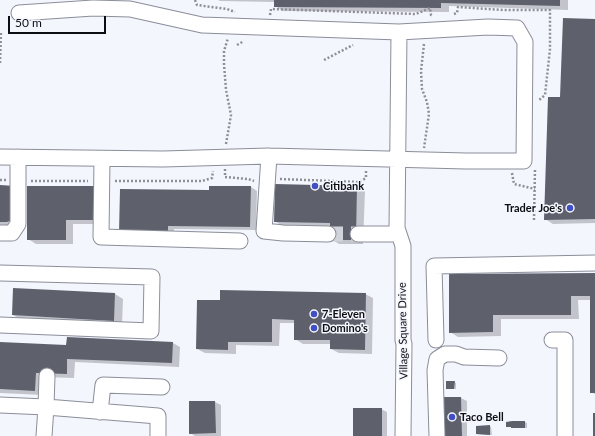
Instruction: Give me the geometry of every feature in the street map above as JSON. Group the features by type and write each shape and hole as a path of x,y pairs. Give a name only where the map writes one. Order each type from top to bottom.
{"street":[{"path":"0,157 170,159 269,156 524,161 525,42 517,28 488,27 400,32 202,25 130,9 92,8 19,13"},
{"name":"Village Square Drive","path":"400,32 398,231 403,246 403,436"},
{"path":"269,156 264,231 328,234"},
{"path":"0,233 12,233 18,224 18,158"},
{"path":"102,159 101,237 240,241"},
{"path":"358,234 398,231"},
{"path":"436,340 434,266 595,263"},
{"path":"0,273 152,277 151,331 0,325"},
{"path":"552,340 565,340 565,436"},
{"path":"437,436 437,359 445,354 456,354 464,357 499,358"},
{"path":"44,436 47,376"},
{"path":"100,412 103,385 162,387"},
{"path":"0,405 158,416 158,436"}],"path":[{"path":"195,0 197,5 227,9 241,14"},
{"path":"450,14 457,14 458,7 504,10 550,10 550,49 545,95 536,102"},
{"path":"264,15 270,15 271,9 416,14 430,8 431,15 438,15"},
{"path":"0,63 1,32"},
{"path":"226,148 231,115 226,90 224,64 224,51 228,36"},
{"path":"425,40 421,71 422,89 427,102 429,114 424,147 426,160"},
{"path":"534,220 535,166"}],"building":[{"path":"274,0 560,0 560,6 441,3 441,8 274,7"},
{"path":"563,18 595,19 595,219 544,220 548,97 560,97"},
{"path":"275,184 357,186 356,240 330,240 330,223 274,222"},
{"path":"0,185 15,186 14,219 7,222 0,222"},
{"path":"27,186 97,186 97,220 66,220 66,240 27,240"},
{"path":"209,186 251,186 250,227 168,226 168,235 119,233 120,189 209,190"},
{"path":"595,273 595,393 590,393 590,296 571,296 571,315 493,315 493,332 449,333 449,274"},
{"path":"13,288 115,293 114,321 12,315"},
{"path":"220,290 366,293 365,350 330,349 330,340 294,340 294,320 272,319 272,342 228,342 228,350 196,349 197,300 220,300"},
{"path":"67,337 173,342 172,363 67,359 67,374 36,373 35,391 0,389 0,342 66,345"},
{"path":"446,381 455,381 454,389 446,389"},
{"name":"Taco Bell","path":"442,397 461,397 462,436 443,436"},
{"path":"189,401 215,401 216,433 189,434"},
{"path":"353,408 382,408 382,436 353,436"},
{"path":"593,413 595,413 595,436 593,436"},
{"path":"525,421 525,428 506,427 506,422"},
{"path":"490,425 490,435 476,434 476,426"}],"tunnel":[{"path":"328,234 358,234"}],"place":[{"name":"Citibank","path":"315,186"},
{"name":"Trader Joe's","path":"570,208"},
{"name":"7-Eleven","path":"314,314"},
{"name":"Domino's","path":"314,328"},
{"name":"Taco Bell","path":"452,417"}]}
